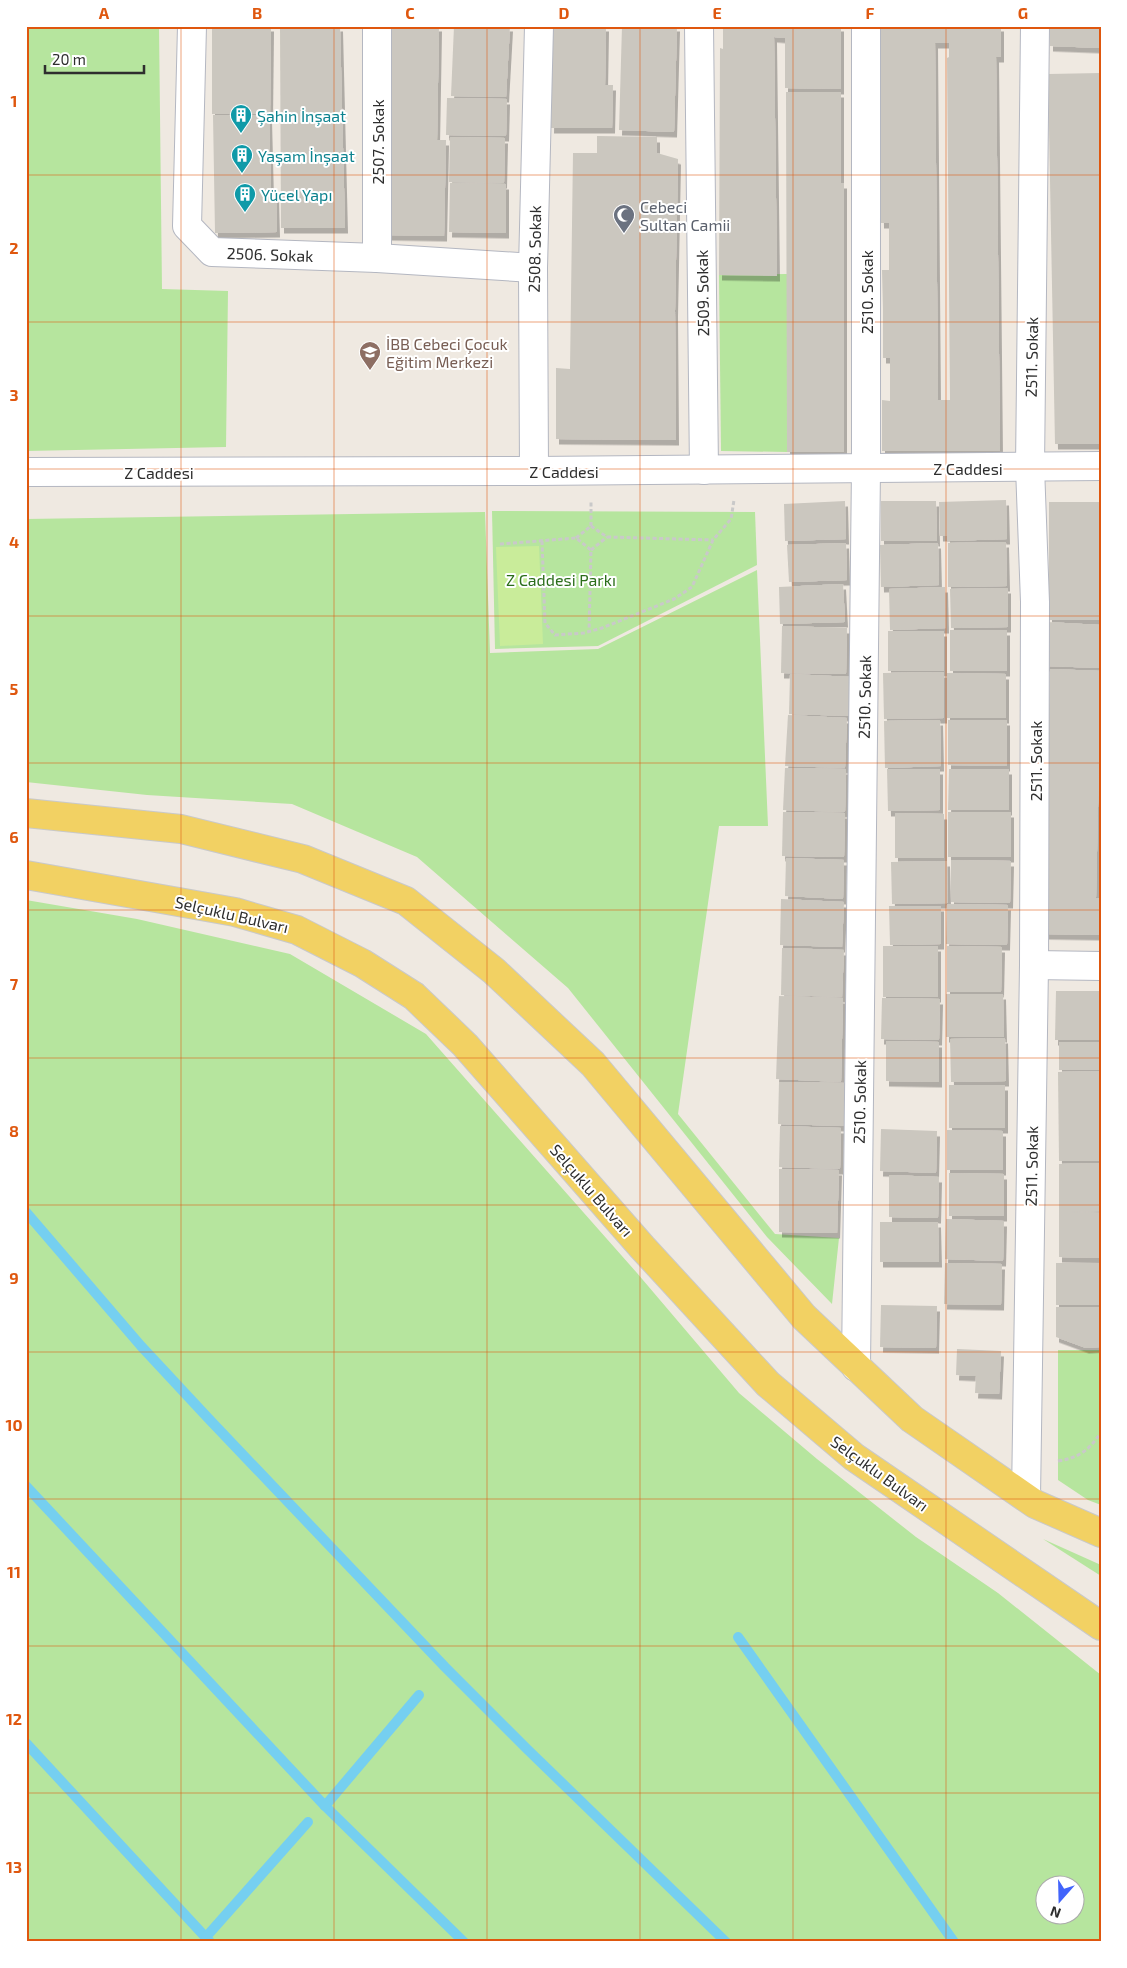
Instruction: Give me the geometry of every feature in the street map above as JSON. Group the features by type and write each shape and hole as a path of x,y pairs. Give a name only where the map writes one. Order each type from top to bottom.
{"main road":[{"path":"26,813 181,829 303,859 406,901 494,971 593,1064 804,1317 912,1419 1034,1504 1101,1533"},
{"name":"Selçuklu Bulvarı","path":"26,875 235,912 297,930 362,963 414,996 465,1045 636,1239 768,1384 854,1457 1101,1626"}],"street":[{"name":"2506. Sokak","path":"192,26 187,226 212,252 378,258 533,268"},
{"name":"2507. Sokak","path":"376,26 378,258"},
{"name":"2508. Sokak","path":"534,471 533,268 539,26"},
{"name":"2509. Sokak","path":"699,26 704,470"},
{"name":"2510. Sokak","path":"856,1367 866,468 866,26"},
{"name":"2511. Sokak","path":"1026,1497 1034,965 1035,602 1030,467 1035,26"},
{"name":"Z Caddesi","path":"26,472 732,470 1101,466"},
{"path":"1034,965 1101,966"}],"path":[{"path":"542,541 545,623 556,636 589,632 674,599 692,587 713,540 731,518 734,503 732,470"},
{"path":"500,544 542,541 555,538 576,538 591,526 607,537 713,540"},
{"path":"589,632 591,550 607,537"},
{"path":"576,538 591,550"},
{"path":"1026,1460 1054,1461 1072,1458 1091,1448 1101,1432"}],"green space":[{"path":"26,26 159,26 162,289 228,291 226,447 26,451"},
{"path":"787,274 787,452 721,451 719,275"},
{"name":"Z Caddesi Parkı","path":"492,511 755,512 757,565 598,646 495,649"},
{"path":"485,512 490,653 598,649 757,570 768,826 719,826 678,1114 775,1234 839,1238 832,1304 767,1237 568,988 417,857 292,804 147,795 26,782 26,519"},
{"path":"539,546 543,644 500,646 496,547"},
{"path":"26,900 137,919 290,954 426,1034 637,1273 739,1393 817,1459 916,1537 998,1593 1101,1675 1101,1942 26,1942"},
{"path":"1058,1350 1101,1350 1101,1505 1088,1500 1058,1480"},
{"path":"1043,1539 1101,1565 1101,1576"}],"building":[{"path":"212,26 271,26 270,114 212,114"},
{"path":"280,26 340,26 345,228 281,228"},
{"path":"390,26 439,26 437,140 446,140 444,236 386,235"},
{"path":"454,26 510,26 506,97 451,96"},
{"path":"553,26 606,26 605,85 613,85 612,128 551,128"},
{"path":"622,26 677,26 674,132 619,130"},
{"path":"723,26 841,26 841,89 785,88 785,38 774,37 777,276 719,275 720,48 723,49"},
{"path":"873,26 1001,26 1001,57 996,57 1000,451 882,451 882,400 890,401 890,358 883,358 882,270 889,270 889,223 881,223 880,136","holes":["935,43 949,43 949,57 947,58 950,400 938,400"]},
{"path":"1050,26 1101,26 1101,48 1050,46"},
{"path":"1101,73 1101,444 1055,444 1048,74"},
{"path":"786,92 841,92 841,183 844,183 844,452 787,452"},
{"path":"447,98 507,99 506,136 446,135"},
{"path":"213,115 269,115 271,194 276,194 277,232 215,233"},
{"path":"597,136 657,137 657,153 678,159 675,311 676,440 556,439 556,368 570,369 573,153 597,153"},
{"path":"450,137 505,138 504,183 449,182"},
{"path":"450,183 506,184 506,233 449,232"},
{"path":"1006,500 1007,539 947,541 947,536 940,536 939,502"},
{"path":"845,501 846,539 785,541 784,504"},
{"path":"881,501 936,501 937,541 881,541"},
{"path":"1049,502 1101,502 1101,620 1049,620"},
{"path":"1006,542 1007,586 948,587 948,543"},
{"path":"846,543 847,580 789,582 787,545"},
{"path":"938,543 939,585 881,587 880,545"},
{"path":"843,584 845,622 780,624 779,587"},
{"path":"945,587 946,628 890,630 889,589"},
{"path":"1008,588 1008,627 951,628 950,589"},
{"path":"1047,622 1101,625 1100,668 1046,666"},
{"path":"782,626 847,628 846,674 781,673"},
{"path":"950,630 1007,630 1007,671 950,671"},
{"path":"888,631 944,631 944,671 888,671"},
{"path":"1050,669 1101,671 1096,898 1101,898 1101,935 1044,934"},
{"path":"944,672 944,718 884,719 883,673"},
{"path":"947,673 1006,674 1006,718 947,718"},
{"path":"790,674 853,677 851,716 789,714"},
{"path":"788,715 847,718 845,768 785,766"},
{"path":"940,720 941,766 885,768 884,721"},
{"path":"948,720 1007,720 1007,766 948,765"},
{"path":"785,768 846,769 845,812 783,810"},
{"path":"887,769 940,769 940,810 888,811"},
{"path":"949,769 1009,769 1009,810 948,810"},
{"path":"783,812 845,813 844,857 782,856"},
{"path":"948,812 1011,812 1011,857 948,857"},
{"path":"895,813 944,814 944,858 895,858"},
{"path":"786,858 844,860 843,899 785,896"},
{"path":"951,860 1011,861 1010,903 951,902"},
{"path":"947,861 948,903 892,904 891,862"},
{"path":"781,899 844,902 842,947 780,945"},
{"path":"947,904 1008,905 1007,945 946,944"},
{"path":"889,906 941,906 941,944 890,945"},
{"path":"883,946 938,946 938,997 883,997"},
{"path":"947,946 1002,947 1001,992 947,992"},
{"path":"782,948 844,950 842,997 781,995"},
{"path":"1056,991 1101,991 1101,1040 1055,1040"},
{"path":"946,994 1003,994 1004,1037 946,1037"},
{"path":"779,996 843,998 841,1082 776,1079"},
{"path":"882,998 940,999 939,1040 881,1039"},
{"path":"1005,1038 1006,1081 951,1082 950,1039"},
{"path":"886,1041 939,1042 939,1082 886,1081"},
{"path":"1059,1042 1101,1042 1101,1070 1059,1070"},
{"path":"1101,1071 1101,1161 1059,1161 1058,1072"},
{"path":"779,1082 846,1083 844,1126 778,1124"},
{"path":"949,1085 1005,1085 1005,1128 949,1128"},
{"path":"780,1126 841,1128 840,1169 779,1167"},
{"path":"881,1129 937,1131 936,1173 880,1171"},
{"path":"947,1130 1003,1131 1003,1170 947,1170"},
{"path":"1101,1163 1101,1211 1072,1212 1101,1213 1101,1258 1059,1257 1059,1164"},
{"path":"779,1169 839,1170 837,1233 779,1232"},
{"path":"949,1173 1004,1174 1004,1216 949,1216"},
{"path":"889,1175 939,1177 938,1218 889,1217"},
{"path":"946,1219 1004,1221 1003,1261 945,1259"},
{"path":"880,1222 938,1222 939,1262 880,1262"},
{"path":"945,1263 1002,1264 1001,1305 944,1304"},
{"path":"1056,1263 1101,1263 1101,1305 1056,1305"},
{"path":"881,1305 937,1306 936,1348 880,1347"},
{"path":"1056,1307 1101,1307 1100,1347 1086,1348 1056,1337"},
{"path":"957,1349 1001,1351 999,1394 975,1393 976,1376 956,1375"}],"waterway":[{"path":"26,1212 141,1346 445,1667 726,1942"},
{"path":"26,1486 325,1806 464,1942"},
{"path":"738,1637 954,1942"},
{"path":"325,1806 419,1695"},
{"path":"26,1743 210,1942"},
{"path":"206,1937 308,1822"}],"place":[{"name":"Şahin İnşaat","path":"241,134"},
{"name":"Yaşam İnşaat","path":"242,174"},
{"name":"Yücel Yapı","path":"245,213"},
{"name":"Cebeci Sultan Camii","path":"624,234"},
{"name":"İBB Cebeci Çocuk Eğitim Merkezi","path":"370,371"}]}
